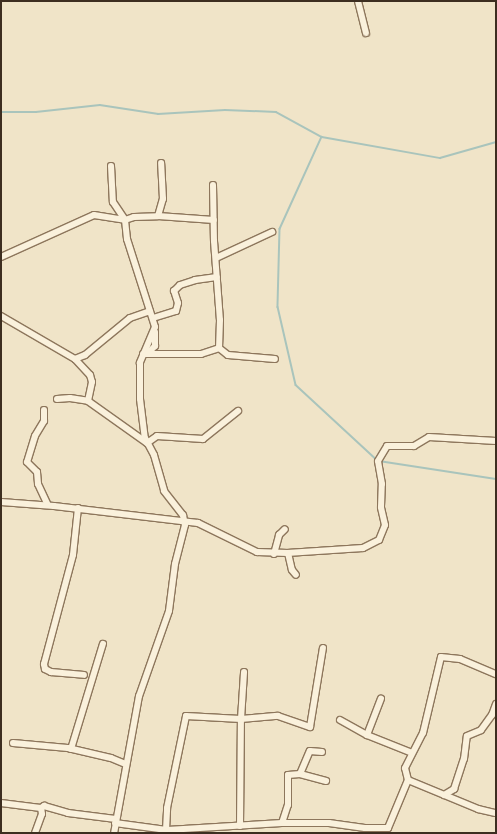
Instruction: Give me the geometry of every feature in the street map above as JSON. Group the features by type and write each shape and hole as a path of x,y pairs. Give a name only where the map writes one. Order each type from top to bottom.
{"street":[{"path":"358,1 366,33"},
{"path":"158,216 163,199 161,163"},
{"path":"111,166 113,202 125,220 127,239 150,311 155,332 145,354 140,399 147,443 164,491 185,520 169,611 141,689 125,764 114,833"},
{"path":"213,185 220,320 219,348"},
{"path":"1,257 94,215 125,220 134,217 158,216 214,220"},
{"path":"216,258 272,232"},
{"path":"152,318 177,309 175,288 195,280 217,277"},
{"path":"75,359 85,355 130,318 150,311"},
{"path":"1,316 75,359 90,375 92,382 88,401"},
{"path":"145,354 201,354 219,348"},
{"path":"219,348 228,355 275,359"},
{"path":"57,400 70,398 88,401 147,443"},
{"path":"44,410 44,421 35,436 27,462 37,472 38,484 48,505"},
{"path":"147,443 157,436 202,440 238,411"},
{"path":"1,502 48,505 185,520 204,525 257,552 274,554 363,548 379,540 385,525 381,507 382,484 378,461 387,446 414,446 429,437 496,441"},
{"path":"78,508 73,555 44,664 45,669 51,672 84,675"},
{"path":"274,554 279,535 285,529"},
{"path":"287,553 296,575"},
{"path":"71,749 103,644"},
{"path":"166,830 168,808 186,716 241,719 278,716 310,727 322,648"},
{"path":"1,803 41,808 44,806 68,813 166,830 282,823 329,823 388,831 408,780 405,768 423,733 441,657 460,659 496,674"},
{"path":"244,672 241,719 242,826 246,833"},
{"path":"367,735 381,699"},
{"path":"444,795 454,789 464,759 467,736 481,730 492,715 496,704"},
{"path":"340,720 367,735 412,753"},
{"path":"13,743 71,749 111,758 125,764"},
{"path":"300,774 310,751 322,752"},
{"path":"282,823 288,805 288,775 300,774 326,781"},
{"path":"408,780 481,810 496,813"},
{"path":"35,833 42,814 41,808"}],"waterway":[{"path":"1,112 36,112 100,105 158,114 225,110 276,112 322,137 440,158 496,142"},
{"path":"322,137 280,229 278,307 296,385 376,459"},
{"path":"379,461 496,479"}]}
